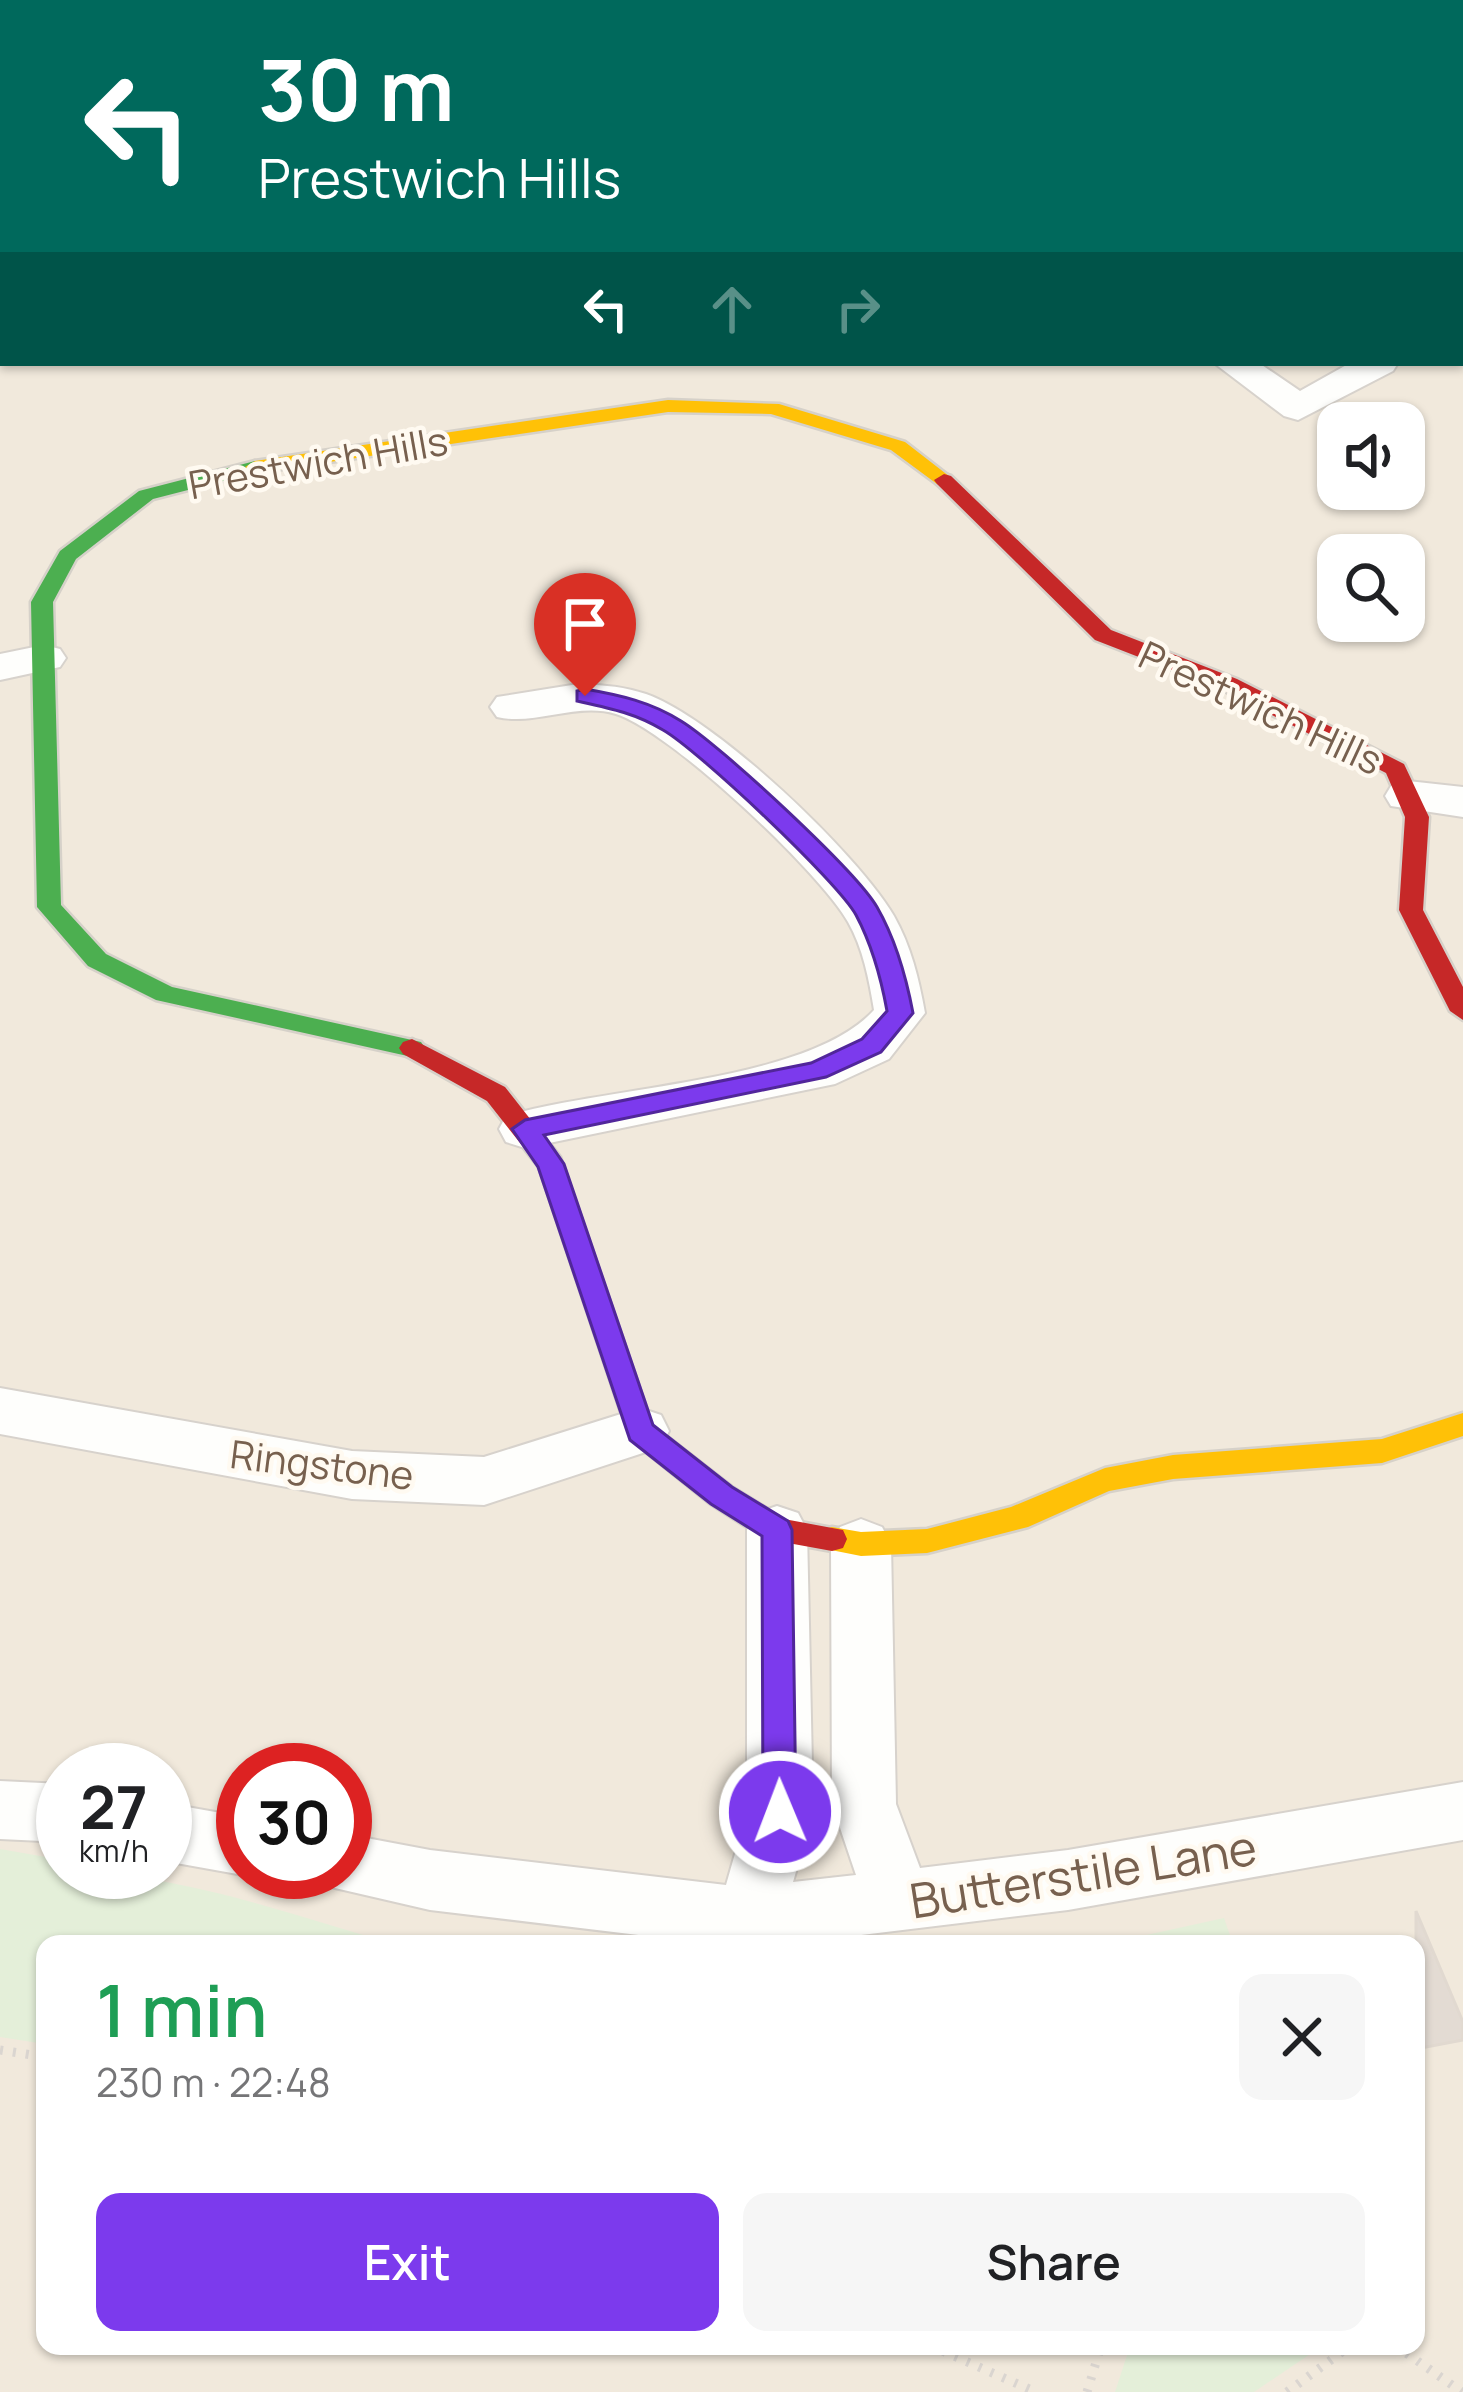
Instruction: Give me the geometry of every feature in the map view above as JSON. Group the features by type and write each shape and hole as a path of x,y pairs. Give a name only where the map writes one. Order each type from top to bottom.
{"street":[{"path":"1237,366 1317,420"},
{"path":"1298,408 1374,366"},
{"name":"Prestwich Hills","path":"640,1431 551,1164 496,1094 409,1046 165,994 97,960 49,907 42,602 67,555 146,495 239,469 668,406 772,408 898,446 965,496 1103,635 1229,683 1396,769 1417,817 1411,910 1463,1011"},
{"path":"0,667 44,658"},
{"path":"515,712 585,696 632,705 677,728 787,826 865,908 892,970 900,1013 872,1046 817,1071 525,1129"},
{"path":"1408,796 1463,802"},
{"name":"Ringstone","path":"0,1411 352,1475 484,1481 640,1431"},
{"path":"640,1431 722,1496 777,1530 861,1544 927,1540 1017,1518 1105,1480 1174,1467 1382,1451 1463,1424"},
{"path":"751,1918 780,1812 777,1530"},
{"path":"861,1544 864,1804 899,1901"},
{"path":"0,1810 36,1812"},
{"name":"Butterstile Lane","path":"372,1868 751,1918 1068,1880 1463,1811"}],"path":[{"path":"0,2050 36,2056"},
{"path":"952,2355 1036,2392"},
{"path":"1088,2392 1098,2355"},
{"path":"1287,2392 1338,2355"},
{"path":"1409,2355 1462,2392"}],"shaded area":[{"path":"0,366 1463,366 1463,2392 0,2392"}],"green space":[{"path":"0,1849 36,1855 36,1899 192,1899 192,1888 216,1893 216,1899 240,1899 363,1935 36,1935 36,2043 0,2037"},
{"path":"1224,1918 1230,1935 1146,1935"},
{"path":"1127,2355 1309,2355 1254,2392 1115,2392"}],"building":[{"path":"1416,1911 1463,2022 1463,2040 1425,2047 1425,1935 1416,1935"}],"traffic: fast":[{"path":"255,467 146,495 67,555 42,602 49,907 97,960 165,994 412,1048"}],"traffic: slow":[{"path":"255,467 668,406 772,408 898,446 944,480"},
{"path":"832,1539 861,1544 927,1541 1017,1518 1105,1480 1173,1467 1382,1451 1463,1424"}],"traffic: jam":[{"path":"944,480 1103,635 1229,684 1396,769 1417,817 1411,910 1463,1011"},
{"path":"412,1048 496,1094 551,1164 640,1431 722,1496 777,1530 832,1539"}],"route":[{"path":"585,696 632,705 677,728 787,826 865,908 892,970 900,1013 872,1046 817,1071 525,1129 551,1164 640,1431 722,1496 777,1530 780,1812"}]}
